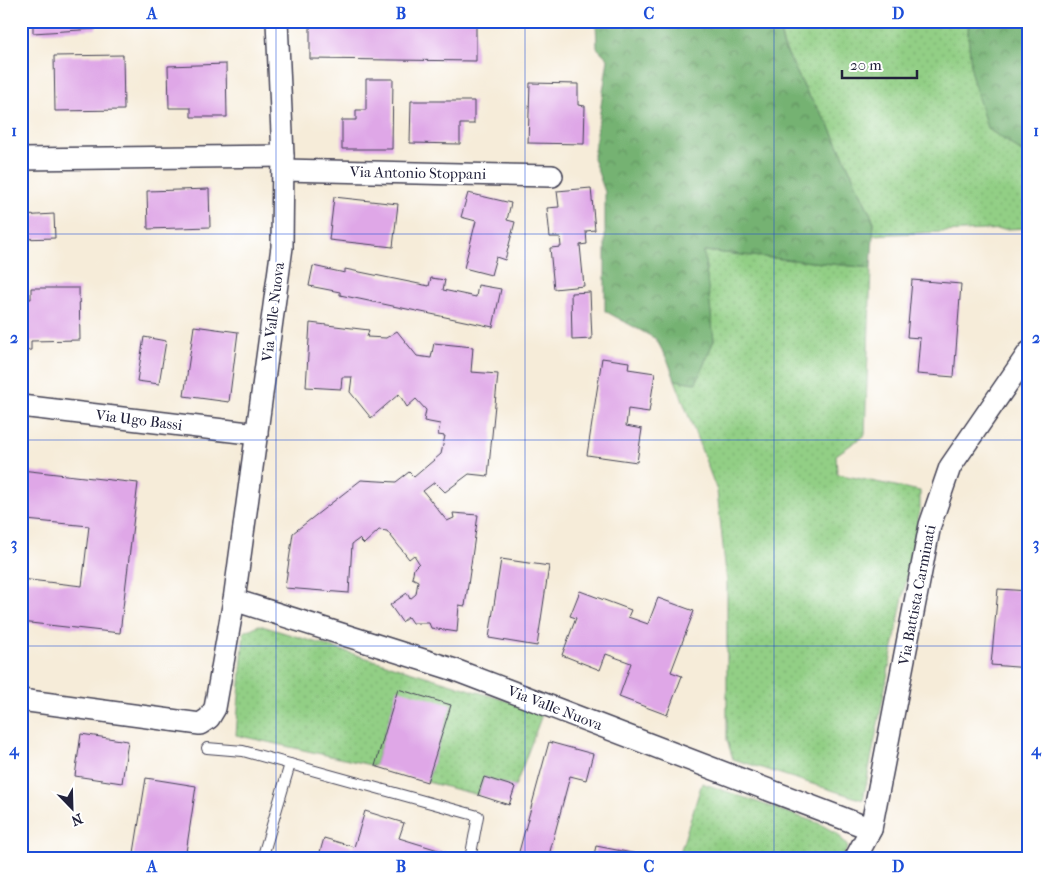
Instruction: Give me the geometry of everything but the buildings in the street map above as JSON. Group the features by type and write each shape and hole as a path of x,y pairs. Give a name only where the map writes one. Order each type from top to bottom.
{"street":[{"name":"Via Valle Nuova","path":"21,700 200,724 210,718 216,708 234,600 282,247 283,163 277,21"},
{"name":"Via Antonio Stoppani","path":"21,159 283,163 552,176"},
{"name":"Via Battista Carminati","path":"856,859 870,828 930,525 950,467 1029,352"},
{"name":"Via Ugo Bassi","path":"21,406 256,434"},
{"name":"Via Valle Nuova","path":"234,600 455,670 870,828"}],"lane":[{"path":"208,748 243,751 478,816 470,859"},
{"path":"262,859 290,764"}],"green space":[{"path":"596,21 778,21 783,45 807,93 829,125 874,222 871,268 704,251 714,340 696,383 675,380 668,361 656,339 605,311 605,192 593,158 608,59 597,48"},
{"path":"778,21 969,21 968,34 987,128 1029,157 1029,228 873,235 874,222 829,125 807,93 783,44"},
{"path":"969,21 1029,21 1029,157 987,128 972,77 968,34"},
{"path":"703,251 871,268 865,435 836,455 837,474 920,491 920,510 863,800 733,759 727,740 727,583 717,491 675,380 696,383 714,340"},
{"path":"259,625 543,712 515,787 484,777 478,795 427,782 450,706 398,690 375,766 236,735 244,632"},
{"path":"702,783 818,823 838,834 848,847 842,859 678,859"}]}
